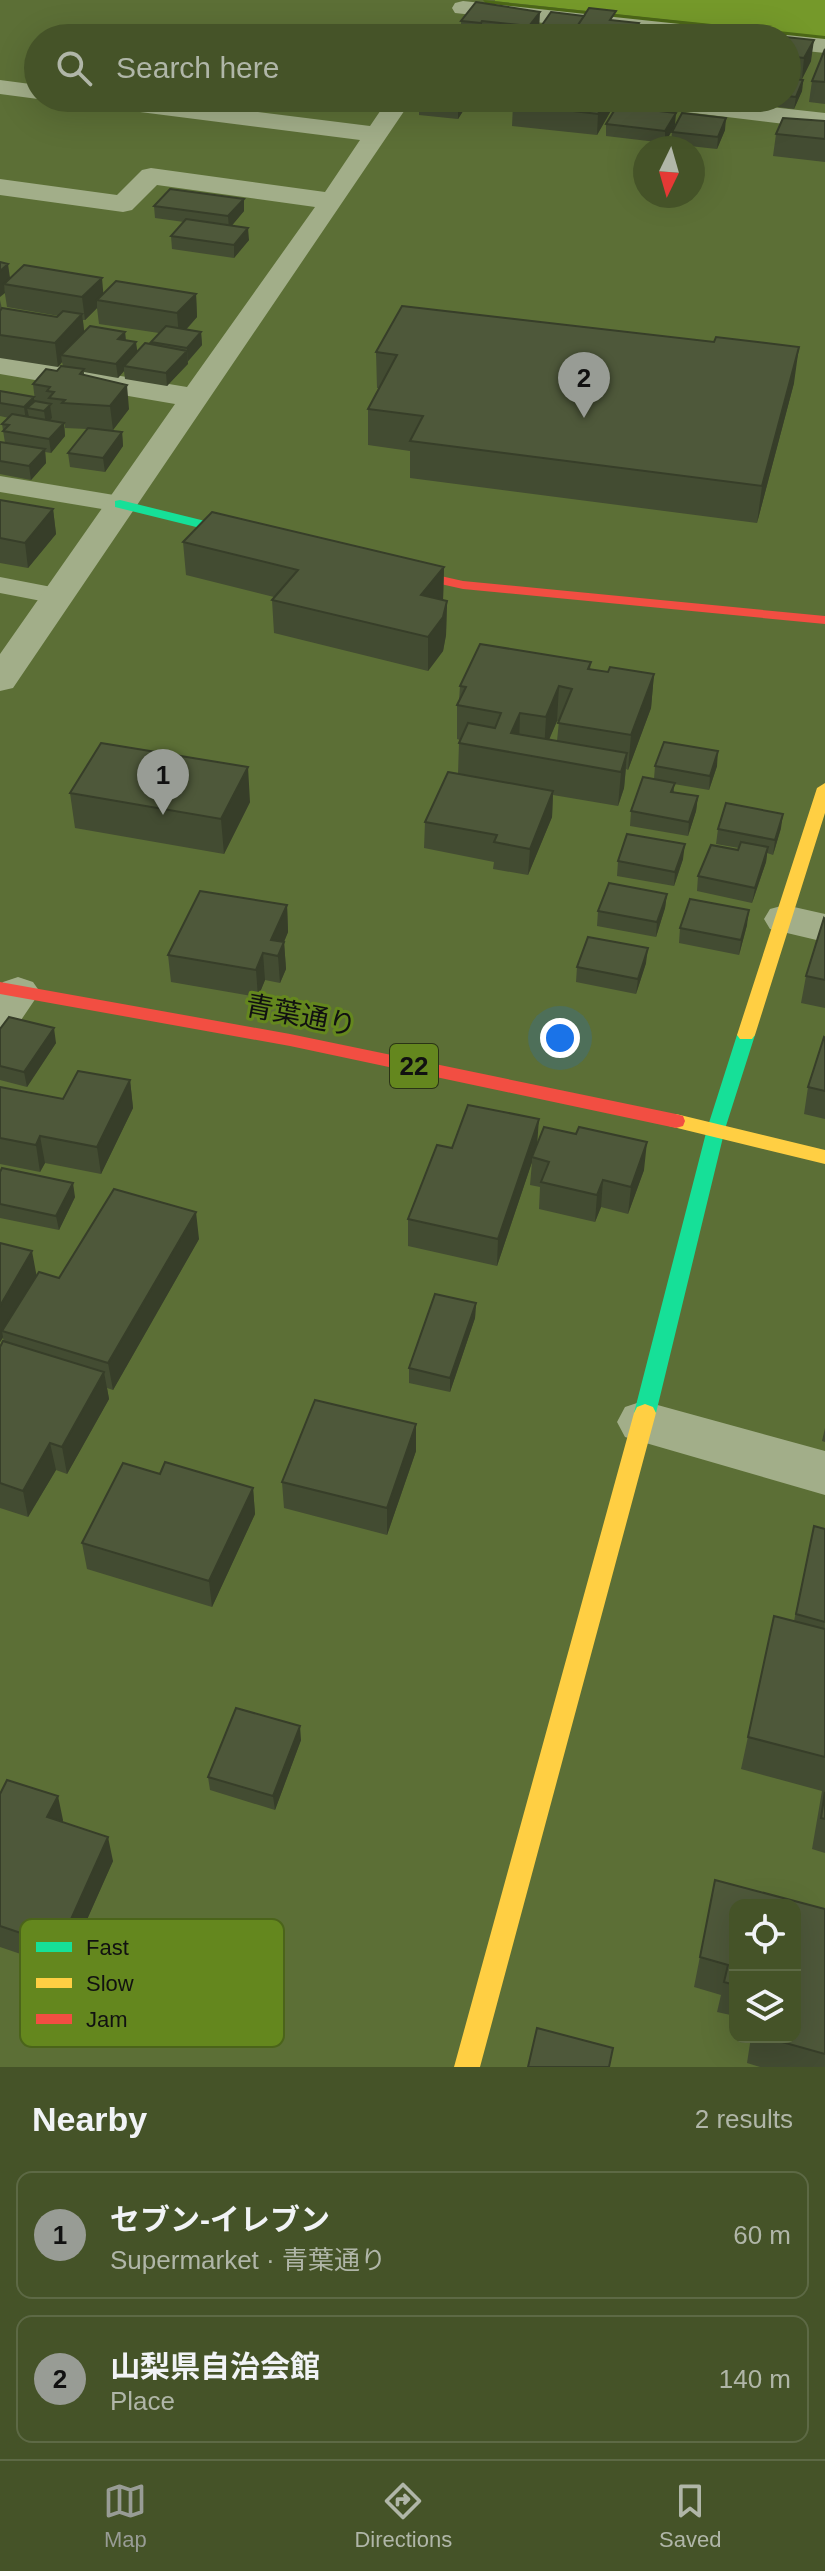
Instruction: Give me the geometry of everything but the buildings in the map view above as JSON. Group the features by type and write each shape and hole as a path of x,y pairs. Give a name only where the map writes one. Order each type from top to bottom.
{"street":[{"path":"452,24 466,4 631,24"},
{"path":"801,43 825,46"},
{"path":"0,87 24,90"},
{"path":"197,112 374,134"},
{"path":"0,680 390,112"},
{"path":"748,112 825,121"},
{"path":"0,187 123,204 151,176 332,201"},
{"path":"0,365 195,398"},
{"path":"120,504 276,542"},
{"path":"369,564 463,585 825,620"},
{"path":"467,2067 643,1422 716,1129 825,788"},
{"path":"785,919 825,928"},
{"name":"青葉通り","path":"6,1000 290,1040 716,1129 825,1157"},
{"path":"643,1422 825,1473"}],"lane":[{"path":"0,484 120,504"},
{"path":"0,585 57,596"}],"green space":[{"path":"495,0 825,0 825,37 801,34 801,24 706,24"}],"waterway":[{"path":"488,0 688,24"},
{"path":"801,36 825,39"}],"traffic: fast":[{"path":"120,504 257,538"},
{"path":"645,1413 716,1129 746,1035"}],"traffic: slow":[{"path":"746,1035 825,788"},
{"path":"676,1121 825,1157"},
{"path":"467,2067 645,1413"}],"traffic: jam":[{"path":"387,568 463,585 825,620"},
{"path":"0,988 290,1040 676,1121"}],"place":[{"name":"山梨県自治会館","path":"584,418"},
{"name":"セブン-イレブン","path":"163,815"}]}
